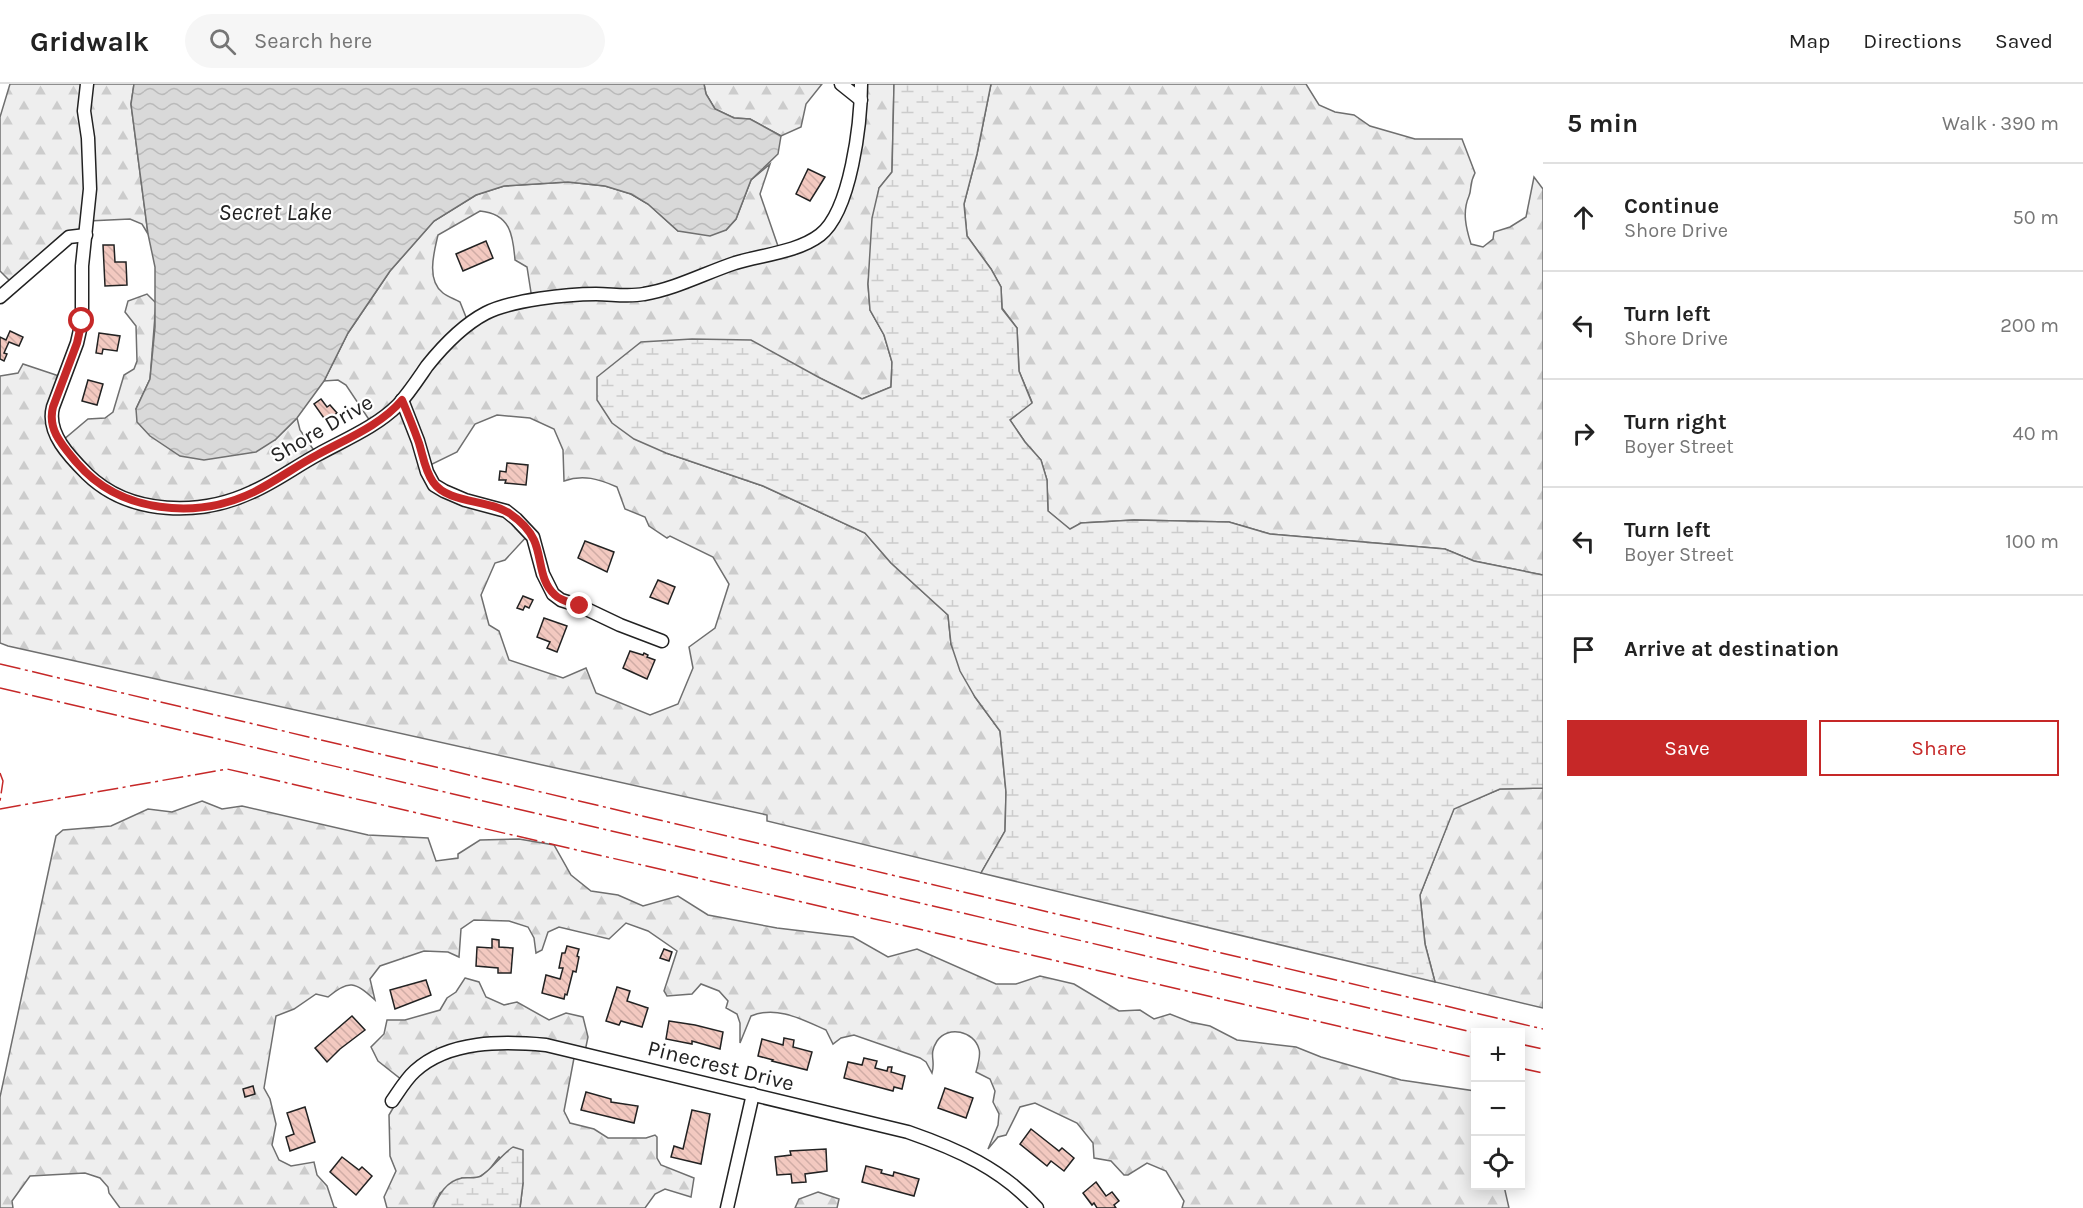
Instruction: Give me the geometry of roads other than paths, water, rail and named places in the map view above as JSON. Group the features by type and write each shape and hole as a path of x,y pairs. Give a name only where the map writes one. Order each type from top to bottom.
{"street":[{"name":"Shore Drive","path":"87,84 84,111 88,138 90,189 82,266 82,321 77,343 50,417 57,438 94,480 128,500 161,508 197,507 235,499 254,492 355,434 385,416 402,400 450,340 485,314 501,308 554,298 592,294 644,294 732,264 766,256 819,236 837,214 842,201 858,131 861,84"},
{"path":"841,84 861,100"},
{"path":"0,297 69,237 86,236"},
{"path":"402,400 427,472 434,485 465,500 506,511 516,519 533,537 543,574 553,594 561,600 662,641"},
{"name":"Pinecrest Drive","path":"392,1101 416,1071 436,1058 457,1049 501,1042 546,1045 908,1132 959,1151 984,1164 1007,1180 1037,1208"},
{"path":"727,1208 753,1094"}],"water":[{"name":"Secret Lake","path":"134,84 704,84 706,94 715,109 734,118 750,119 781,136 778,154 751,180 736,219 726,230 710,236 678,231 648,204 631,194 605,186 568,182 504,186 476,195 434,221 390,271 348,333 324,381 297,418 275,440 256,452 204,460 180,456 150,436 137,422 136,409 150,379 155,327 155,267 148,234 131,104"}]}
